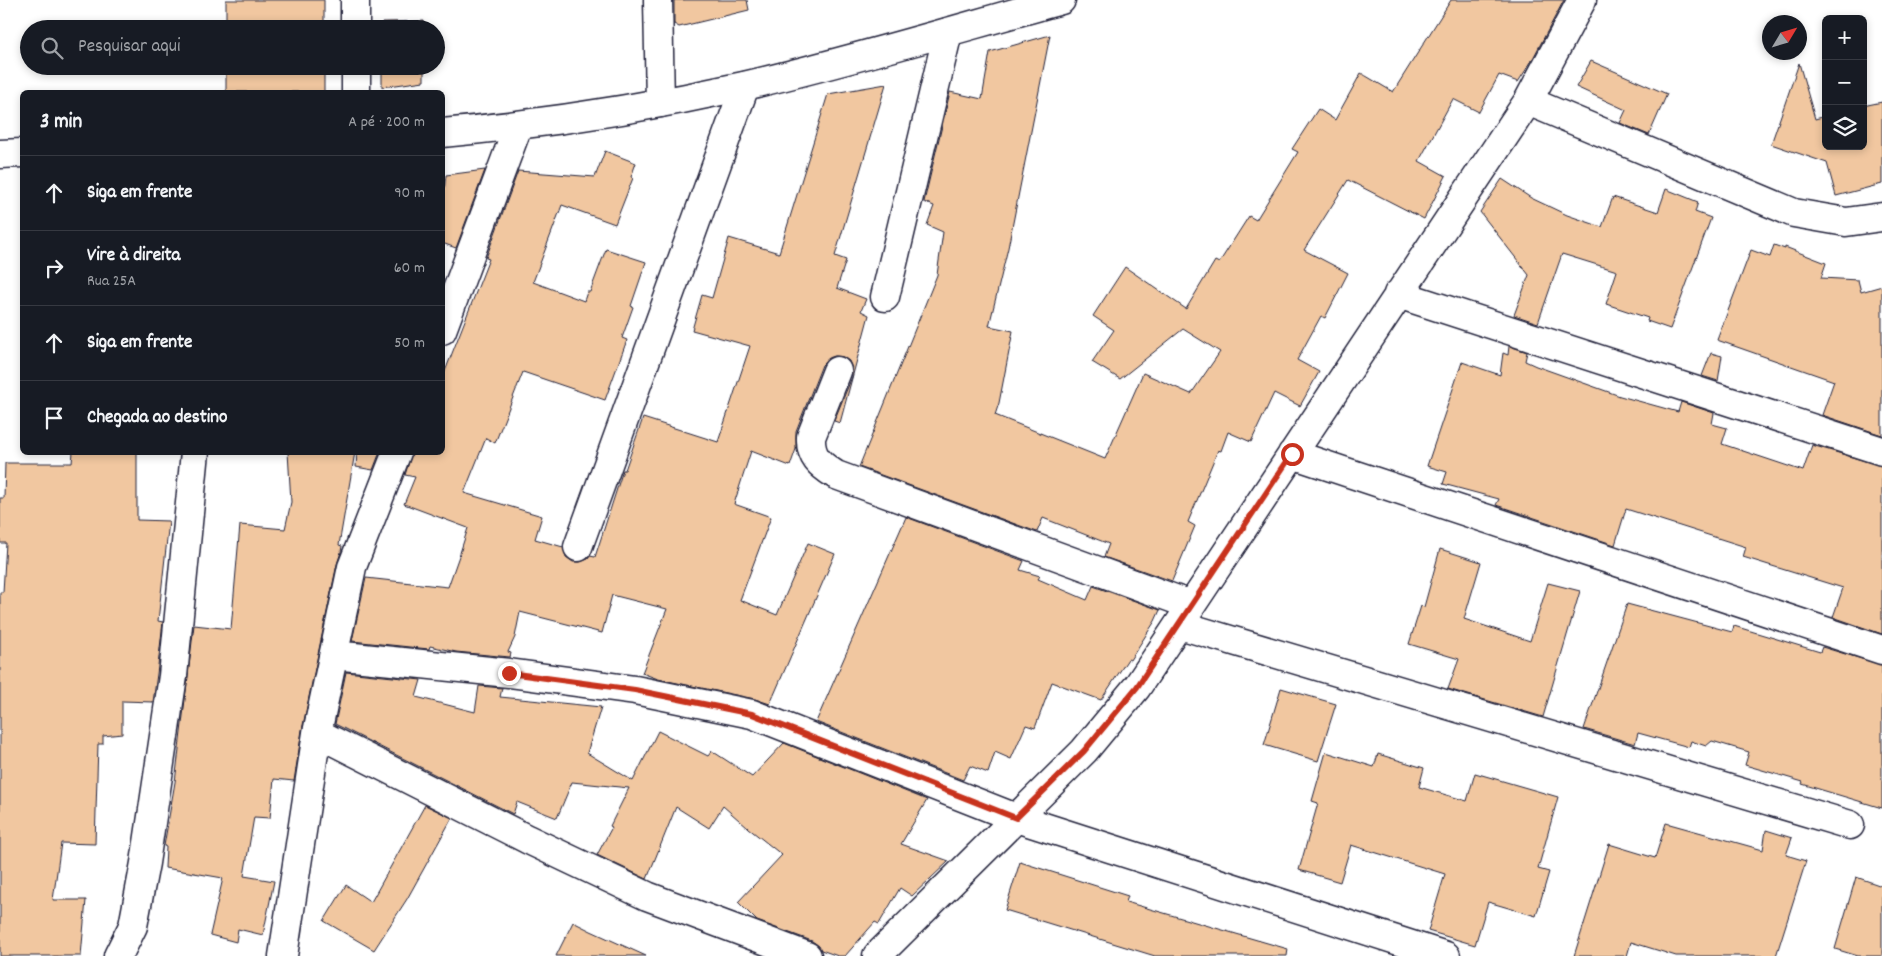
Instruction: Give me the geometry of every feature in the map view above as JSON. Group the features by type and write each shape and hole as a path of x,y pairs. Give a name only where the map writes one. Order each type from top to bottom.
{"street":[{"path":"355,0 355,20"},
{"path":"658,0 660,103"},
{"path":"445,133 518,126 660,103 745,86 948,32 1016,6 1061,0"},
{"path":"877,956 1084,751 1137,687 1528,101 1582,0"},
{"path":"885,297 948,32"},
{"path":"356,75 356,90"},
{"path":"578,547 745,86"},
{"path":"1528,101 1794,213 1846,222 1882,217"},
{"path":"445,322 518,126"},
{"path":"0,154 20,153"},
{"path":"1398,294 1882,451"},
{"path":"837,371 811,437 810,448 820,465 836,475 1185,615 1850,825"},
{"path":"1292,454 1882,650"},
{"path":"118,956 133,926 145,863 173,676 195,455"},
{"path":"283,956 316,733 352,567 396,455"},
{"path":"334,655 509,673 635,690 752,714 1016,818 1446,956"},
{"path":"316,733 647,896 807,956"}],"building":[{"path":"226,0 324,0 324,20 226,20"},
{"path":"674,0 747,0 749,10 679,27 674,24"},
{"path":"1451,0 1564,0 1531,62 1518,82 1499,75 1479,112 1453,99 1419,161 1446,176 1424,219 1348,180 1304,250 1348,273 1325,318 1321,316 1297,360 1319,372 1300,406 1274,393 1251,442 1228,432 1221,451 1218,450 1188,522 1195,526 1172,581 1104,557 1109,544 1043,518 1037,532 859,467 937,275 943,232 927,225 934,206 924,202 950,92 982,99 990,52 1050,35 1008,248 989,326 1013,331 995,415 1105,459 1143,373 1191,394 1220,352 1183,329 1120,379 1092,362 1114,330 1093,316 1125,267 1186,309 1215,261 1219,263 1249,216 1256,220 1298,152 1292,149 1318,109 1335,120 1361,73 1393,92"},
{"path":"1591,61 1667,94 1649,135 1620,123 1626,110 1576,87"},
{"path":"1799,63 1815,119 1822,117 1822,150 1867,150 1867,105 1882,102 1882,184 1836,196 1827,163 1771,144"},
{"path":"226,75 324,75 324,90 226,90"},
{"path":"382,75 424,75 424,81 382,87"},
{"path":"886,84 835,256 846,260 837,288 866,299 861,311 869,315 840,423 834,421 852,377 852,369 849,361 843,357 835,356 828,359 822,365 796,431 796,449 790,466 751,451 734,504 771,517 740,600 777,615 808,543 835,554 770,704 755,699 658,679 642,673 667,609 612,595 602,633 520,612 515,637 508,652 511,653 510,657 456,652 430,646 429,649 352,641 366,578 448,587 468,528 404,504 415,477 405,475 411,455 445,455 445,371 489,259 486,258 518,171 595,177 605,151 636,163 631,177 633,178 615,224 562,205 533,282 584,301 587,292 590,292 606,249 646,262 622,338 627,340 605,400 523,372 495,443 486,438 464,493 542,516 535,539 563,547 566,557 573,562 580,562 588,559 590,556 595,557 623,470 625,470 643,418 718,442 750,346 692,330 702,295 712,298 729,238 779,253 828,94"},
{"path":"485,170 456,248 445,244 446,175"},
{"path":"1502,179 1531,198 1567,215 1602,227 1613,197 1658,212 1666,189 1698,202 1695,212 1711,218 1670,329 1647,321 1648,318 1606,304 1617,271 1562,254 1538,323 1514,315 1529,275 1480,212"},
{"path":"1774,245 1785,249 1785,247 1826,263 1821,278 1858,280 1861,292 1882,286 1882,435 1822,415 1834,381 1717,340 1751,250 1770,257"},
{"path":"1509,346 1527,352 1525,361 1536,366 1620,396 1678,412 1681,402 1714,413 1712,424 1727,428 1722,444 1803,471 1812,445 1882,466 1882,634 1833,617 1843,588 1743,557 1746,547 1626,509 1615,545 1496,505 1499,499 1443,484 1447,472 1427,466 1462,362 1500,375 1503,353 1508,355"},
{"path":"1711,353 1722,356 1718,381 1702,376"},
{"path":"73,455 137,455 137,520 169,521 158,621 163,622 153,702 122,701 122,734 103,736 103,744 98,744 95,844 61,843 53,900 86,900 81,956 0,956 0,592 3,592 6,543 0,543 0,498 4,498 5,463 72,463"},
{"path":"288,455 354,455 339,545 342,546 341,552 302,730 294,781 274,779 270,818 254,817 244,876 274,881 263,935 238,929 236,942 210,935 223,878 165,868 166,847 164,846 175,782 194,625 231,629 240,525 285,529 291,502"},
{"path":"357,455 379,455 373,470 356,467"},
{"path":"906,517 1024,561 1020,570 1040,576 1038,579 1087,600 1093,586 1160,610 1130,660 1128,659 1101,700 1052,682 1035,728 1026,725 1011,759 995,752 988,773 970,766 963,780 816,722"},
{"path":"1440,549 1481,562 1464,619 1530,641 1548,583 1580,591 1543,717 1448,689 1459,659 1409,644 1421,606 1424,607"},
{"path":"1627,604 1732,632 1734,626 1820,652 1822,647 1882,665 1882,808 1745,765 1749,752 1712,741 1706,746 1691,741 1689,747 1638,733 1635,744 1584,729"},
{"path":"346,672 421,680 416,697 475,712 479,686 502,688 500,697 601,707 587,753 633,781 658,731 708,756 712,751 752,777 784,743 927,800 901,844 949,861 912,896 900,888 879,924 875,922 845,956 838,956 821,950 812,941 757,921 738,902 782,855 723,806 709,828 676,807 647,879 597,855 629,788 572,782 557,818 517,802 513,814 335,724"},
{"path":"1281,688 1336,704 1318,761 1264,745"},
{"path":"1326,752 1374,767 1378,754 1424,768 1419,787 1467,801 1475,773 1558,797 1538,869 1549,872 1536,916 1488,902 1475,945 1428,931 1445,874 1351,845 1340,882 1299,870 1318,803 1312,801"},
{"path":"425,805 452,818 407,899 374,950 324,921 346,885 371,902"},
{"path":"1666,823 1763,850 1766,830 1792,838 1786,855 1806,861 1776,956 1676,956 1631,942 1627,956 1574,956 1609,844 1655,858"},
{"path":"1020,862 1128,896 1126,902 1288,949 1287,956 1155,956 1005,910"},
{"path":"1856,877 1882,886 1882,956 1858,956 1835,949"},
{"path":"573,922 591,931 646,956 556,956"}],"route":[{"path":"509,673 635,690 752,714 1016,818 1084,751 1137,687 1292,454"}]}
